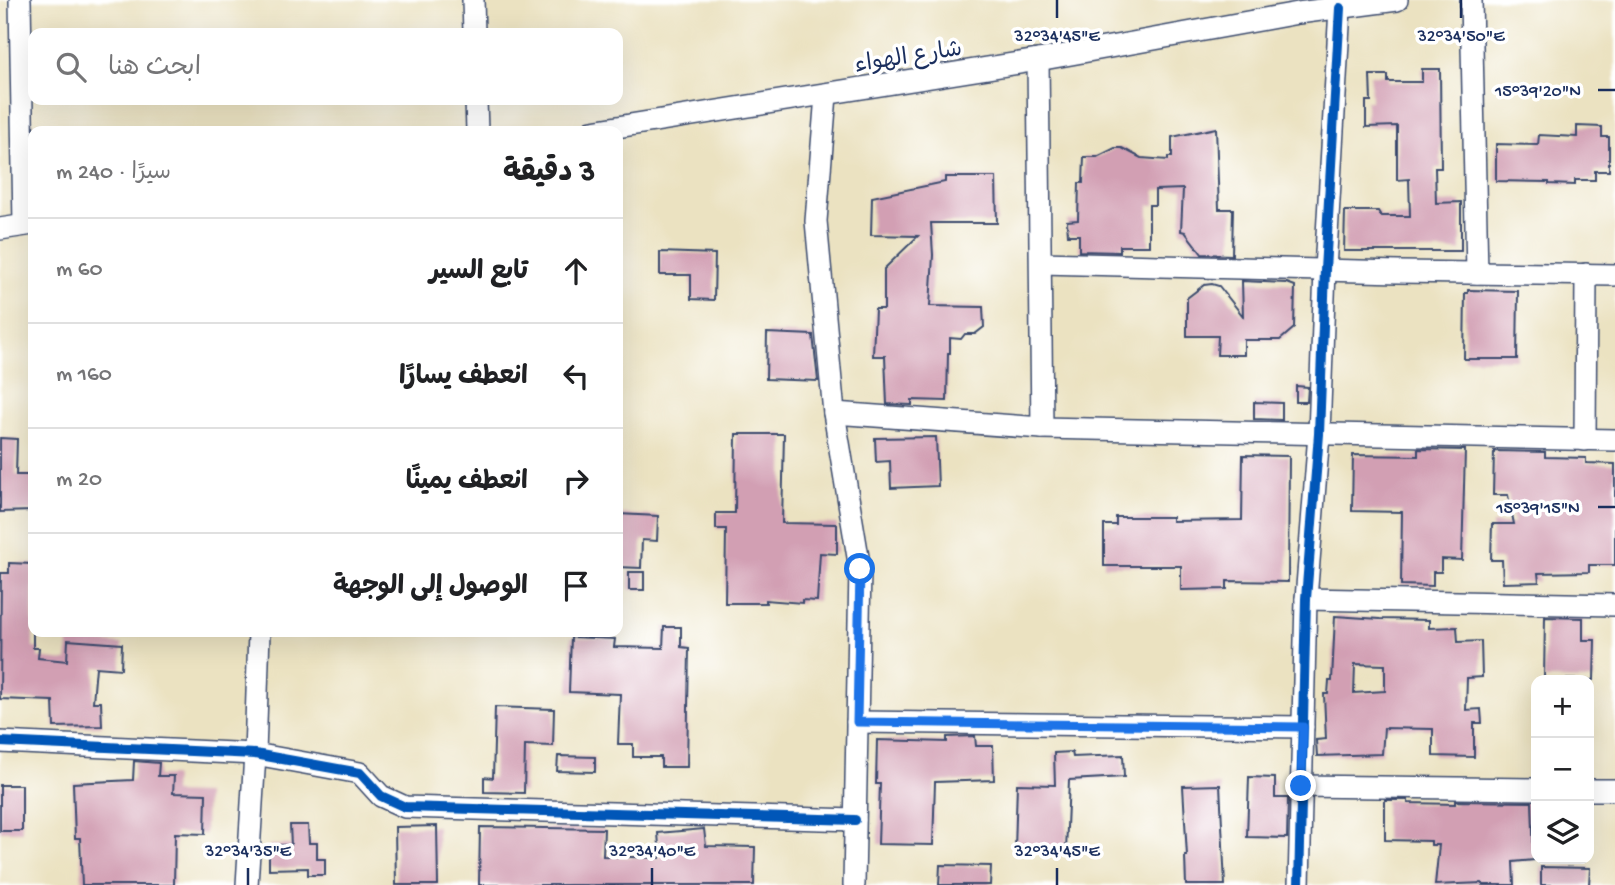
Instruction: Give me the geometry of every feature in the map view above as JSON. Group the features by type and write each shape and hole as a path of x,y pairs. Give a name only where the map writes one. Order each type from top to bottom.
{"street":[{"path":"20,0 28,200"},
{"path":"473,0 474,28"},
{"name":"شارع الهواء","path":"623,126 1038,60 1297,7 1340,8 1397,0"},
{"path":"1471,0 1477,273"},
{"path":"1299,885 1306,599 1319,435 1325,270 1340,8"},
{"path":"1038,60 1042,428"},
{"path":"826,95 816,221 834,413 860,569 854,885"},
{"path":"476,105 477,126"},
{"path":"0,229 28,225"},
{"path":"1041,263 1615,275"},
{"path":"1585,440 1586,274"},
{"path":"834,413 1042,428 1615,440"},
{"path":"1306,599 1615,605"},
{"path":"247,885 259,637"},
{"path":"857,722 1303,727"},
{"path":"0,742 255,754 360,773 381,796 405,807 855,820"},
{"path":"1301,786 1531,789"},
{"path":"1594,790 1615,790"}],"building":[{"path":"1422,69 1440,69 1441,168 1435,168 1436,203 1461,202 1461,251 1344,251 1345,211 1378,211 1381,216 1410,216 1409,179 1397,180 1397,126 1366,127 1366,101 1371,101 1370,75 1388,75 1388,82 1422,82"},
{"path":"1577,126 1602,127 1602,137 1609,137 1609,171 1595,171 1595,180 1575,180 1575,185 1496,181 1496,144 1538,145 1539,135 1577,137"},
{"path":"1216,128 1219,209 1233,209 1232,255 1202,254 1185,232 1181,231 1183,189 1155,190 1155,205 1149,205 1149,246 1120,246 1120,252 1079,251 1079,235 1068,235 1067,221 1078,220 1079,183 1083,183 1084,157 1097,157 1115,148 1122,148 1141,158 1168,160 1168,157 1172,157 1172,137"},
{"path":"945,177 996,177 997,223 931,223 933,255 930,306 983,307 984,327 975,334 965,334 961,339 950,338 947,401 912,400 912,405 887,404 885,356 873,356 875,309 884,309 884,269 918,236 871,235 872,197 945,182"},
{"path":"660,252 715,254 714,300 691,299 691,275 660,275"},
{"path":"1242,281 1287,283 1295,286 1294,328 1280,340 1244,340 1244,355 1217,355 1218,336 1187,336 1187,298 1204,285 1219,286 1243,316"},
{"path":"1468,290 1518,291 1517,359 1464,359 1465,293 1468,293"},
{"path":"767,333 813,335 818,381 766,379"},
{"path":"1296,386 1308,387 1307,402 1296,402"},
{"path":"1254,402 1282,403 1282,420 1254,419"},
{"path":"736,434 784,434 782,523 837,524 837,554 820,553 817,601 802,600 802,603 766,600 766,603 725,603 726,529 716,529 716,513 735,513"},
{"path":"936,437 938,486 891,488 890,461 876,462 875,438"},
{"path":"0,438 17,439 16,475 28,475 28,511 0,512"},
{"path":"1418,449 1465,450 1462,560 1441,559 1441,572 1433,572 1433,586 1401,585 1402,512 1352,511 1353,455 1418,456"},
{"path":"1494,451 1545,452 1545,457 1586,458 1586,463 1615,464 1615,565 1589,565 1589,572 1538,573 1539,582 1503,583 1502,560 1491,560 1492,524 1514,524 1508,495 1493,495"},
{"path":"1243,455 1289,456 1288,582 1227,581 1227,589 1181,590 1181,566 1104,566 1104,525 1116,525 1116,517 1172,517 1172,521 1242,520"},
{"path":"623,514 658,516 657,541 642,540 641,568 623,567"},
{"path":"9,563 28,564 28,637 33,637 33,648 39,648 38,658 67,661 68,640 122,644 121,669 96,667 93,702 101,702 102,726 54,727 53,701 0,699 1,573 9,573"},
{"path":"629,572 644,572 644,590 629,590"},
{"path":"1335,616 1429,620 1429,628 1457,627 1458,642 1481,641 1482,677 1467,678 1466,710 1481,709 1482,723 1474,723 1474,757 1433,756 1433,729 1384,728 1382,754 1317,756 1316,740 1326,739 1324,694 1328,694 1329,681 1332,681","holes":["1355,664 1385,665 1385,691 1354,693"]},
{"path":"1545,617 1583,618 1583,640 1595,640 1594,680 1594,675 1544,675"},
{"path":"664,627 681,627 681,647 689,648 687,767 661,767 661,757 633,757 633,744 618,744 620,694 569,692 571,637 615,639 614,647 663,648"},
{"path":"495,707 554,709 553,746 525,745 524,793 484,792 484,777 493,778"},
{"path":"975,736 976,746 993,746 994,780 935,782 933,845 878,844 880,784 876,784 877,740 947,742 947,737"},
{"path":"1072,752 1073,757 1123,755 1124,777 1069,780 1066,851 1015,850 1017,784 1055,785 1054,753"},
{"path":"558,756 595,757 595,772 557,771"},
{"path":"134,761 159,763 158,776 174,776 173,793 206,794 205,834 175,833 174,885 82,885 80,838 75,838 73,783 133,780"},
{"path":"1249,777 1275,778 1275,798 1288,798 1287,838 1247,837"},
{"path":"0,785 22,785 22,831 0,831"},
{"path":"1220,785 1225,885 1186,885 1183,786"},
{"path":"1385,800 1455,804 1455,801 1531,802 1531,860 1513,862 1514,885 1435,885 1439,845 1431,845 1431,841 1385,840"},
{"path":"290,825 308,825 309,843 317,843 317,859 325,859 325,875 308,875 308,868 269,869 269,845 291,845"},
{"path":"437,826 438,885 396,885 395,827"},
{"path":"480,827 604,829 603,856 660,858 658,833 704,829 706,846 755,847 754,885 479,885"},
{"path":"940,865 991,866 990,885 939,885"},
{"path":"1541,867 1590,868 1589,885 1541,885"}],"cycle path":[{"path":"1299,885 1306,599 1319,434 1340,8"},
{"path":"0,742 255,754 360,773 381,796 405,807 855,820"}],"route":[{"path":"860,569 857,722 1303,727 1301,786"}]}
